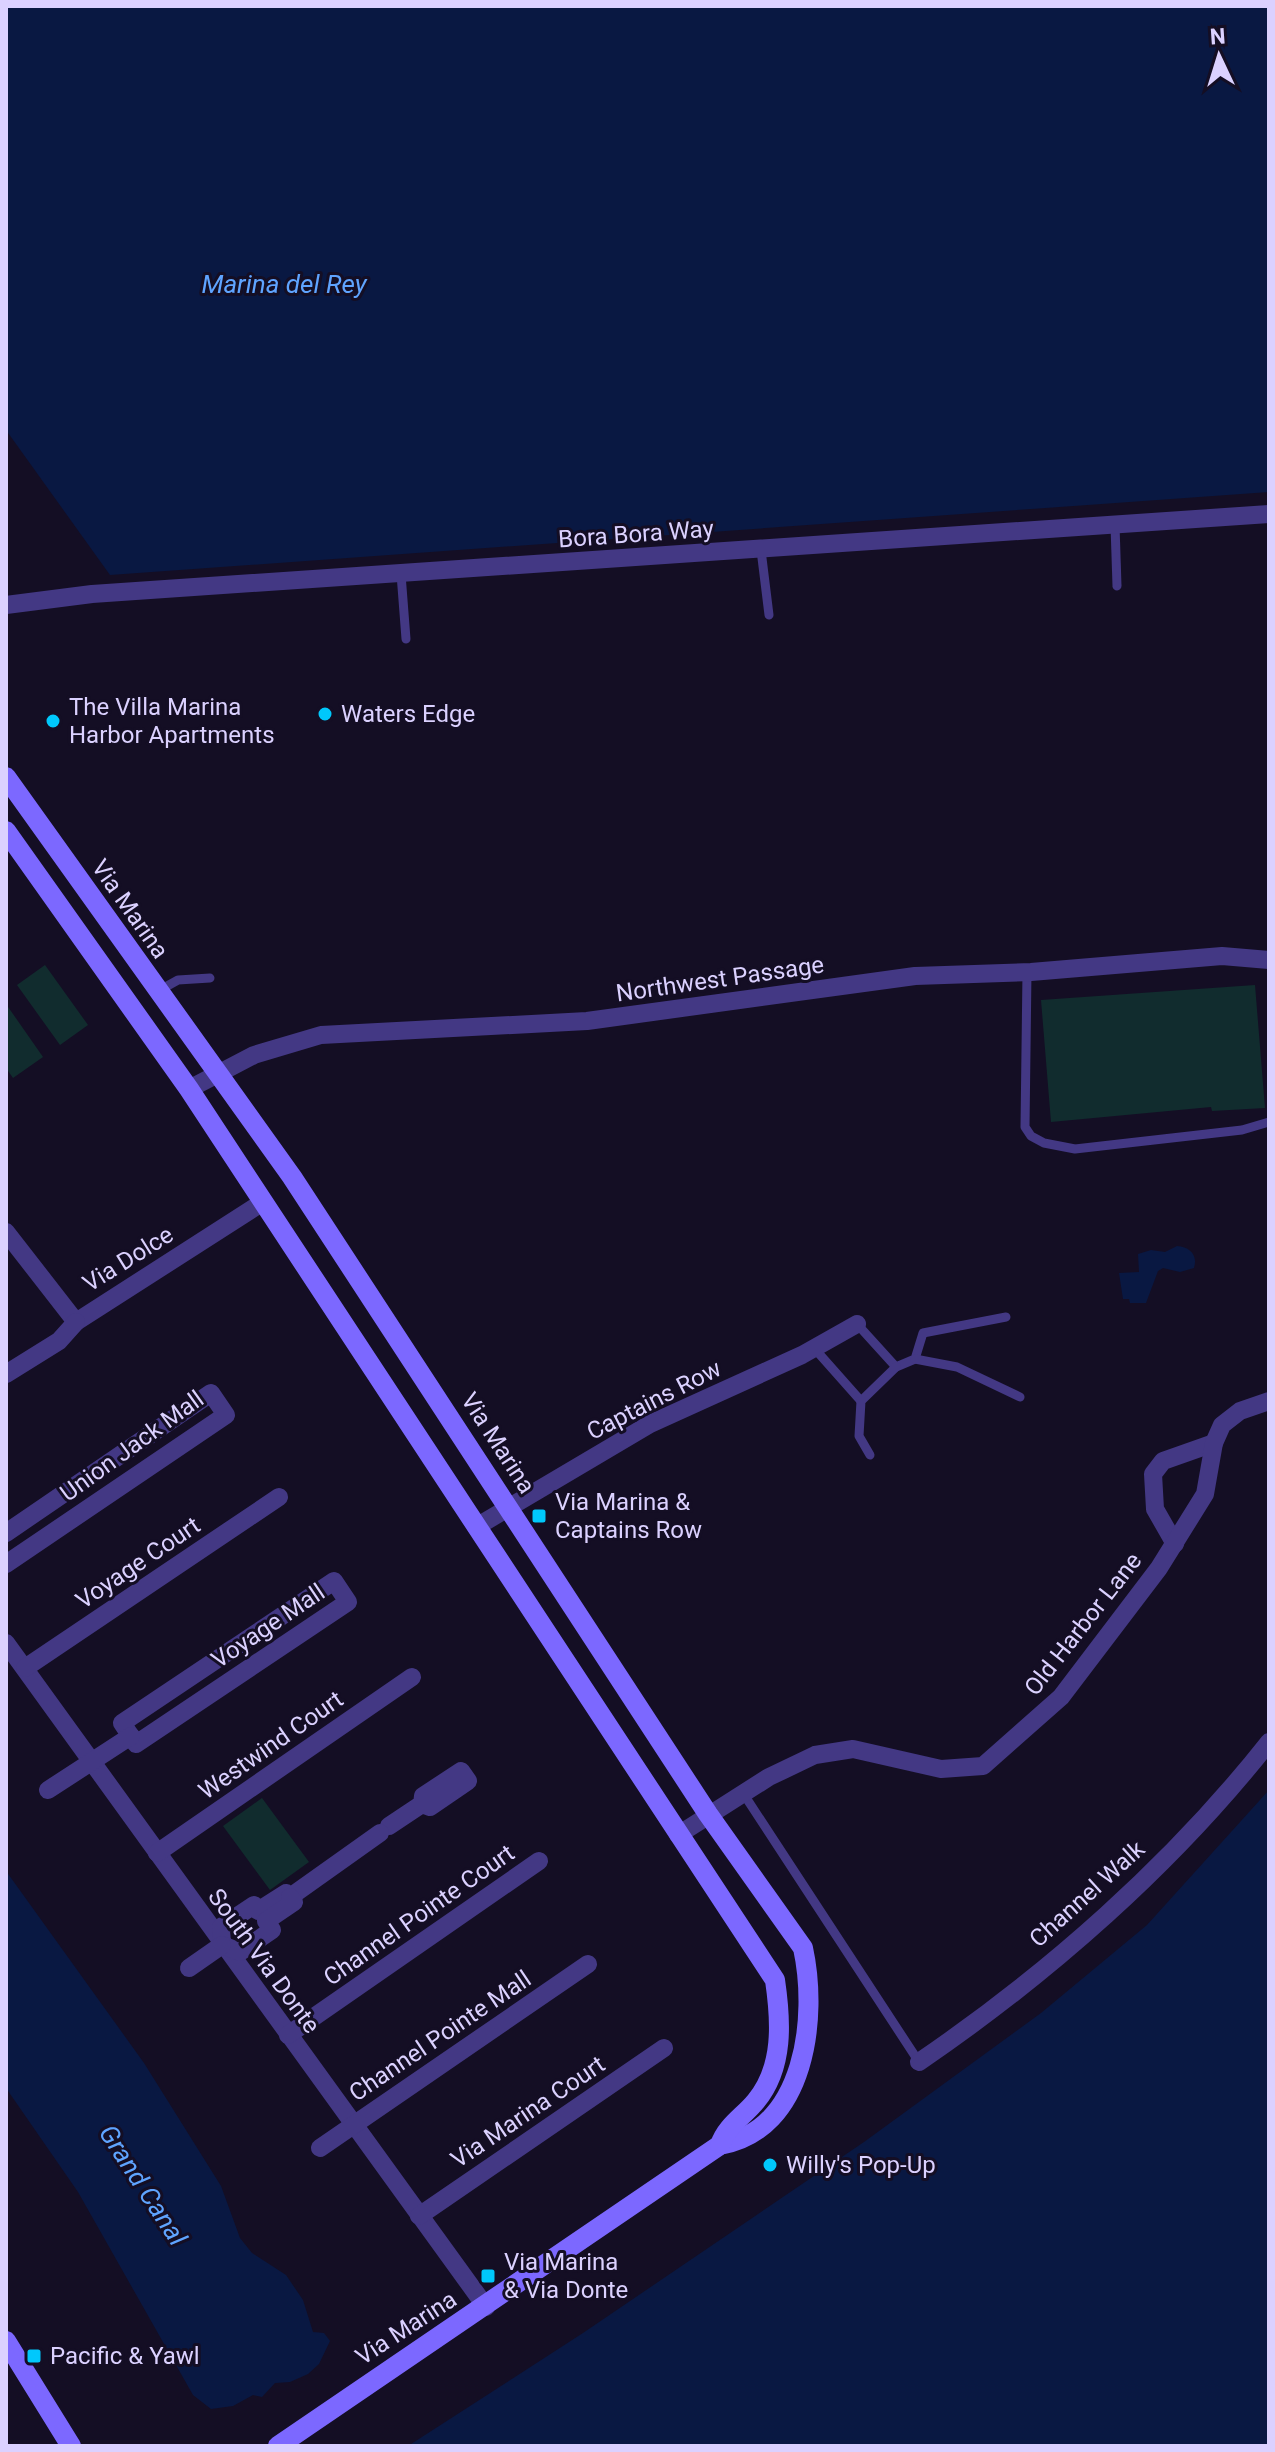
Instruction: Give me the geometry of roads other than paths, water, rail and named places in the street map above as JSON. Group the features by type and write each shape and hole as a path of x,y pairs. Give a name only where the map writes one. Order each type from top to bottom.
{"street":[{"name":"Bora Bora Way","path":"6,605 92,594 1269,514"},
{"name":"Via Marina","path":"6,777 216,1075 292,1177 708,1814 803,1948 811,1999 808,2041 794,2085 770,2117 735,2142 720,2145 278,2446"},
{"name":"Via Marina","path":"6,831 189,1089 775,1980 780,2014 776,2064 757,2100 725,2132 720,2145"},
{"name":"Northwest Passage","path":"189,1089 254,1055 321,1035 587,1021 915,976 1027,972 1222,956 1269,960"},
{"name":"Via Dolce","path":"9,1241 76,1322 263,1202"},
{"path":"6,1374 59,1341 76,1322"},
{"name":"Captains Row","path":"476,1527 650,1424 814,1348 857,1324"},
{"name":"Union Jack Mall","path":"6,1533 211,1393 226,1415 6,1564"},
{"name":"Old Harbor Lane","path":"678,1835 743,1793 815,1755 853,1749 941,1769 983,1766 1061,1697 1175,1544 1205,1494 1214,1443 1222,1425 1240,1411 1269,1401"},
{"name":"Old Harbor Lane","path":"1175,1544 1155,1509 1153,1474 1163,1461 1214,1443"},
{"name":"Voyage Court","path":"25,1668 279,1497"},
{"name":"Voyage Mall","path":"334,1581 348,1602 136,1744 131,1736 122,1723 334,1581"},
{"name":"South Via Donte","path":"6,1643 352,2126 486,2307"},
{"name":"Westwind Court","path":"157,1853 412,1677"},
{"name":"Voyage Mall","path":"48,1790 131,1736"},
{"name":"Channel Walk","path":"919,2062 963,2032 1113,1909 1269,1742"},
{"path":"290,1897 422,1804"},
{"name":"Channel Pointe Court","path":"288,2035 539,1861"},
{"path":"286,1893 294,1902 266,1921 272,1930 240,1952 222,1945 221,1927 254,1905 258,1911 286,1893"},
{"path":"189,1968 222,1945"},
{"name":"Channel Pointe Mall","path":"320,2148 588,1964"},
{"name":"Via Marina Court","path":"419,2216 664,2048"},
{"path":"6,2341 71,2446"}],"lane":[{"path":"1115,525 1117,586"},
{"path":"761,550 769,615"},
{"path":"401,574 406,639"},
{"path":"1027,972 1025,1127 1031,1136 1044,1143 1075,1149 1242,1130 1269,1122"},
{"path":"157,992 178,980 210,978"},
{"path":"915,1359 923,1333 1006,1317"},
{"path":"857,1324 896,1367"},
{"path":"814,1348 861,1401"},
{"path":"870,1455 859,1436 861,1401 896,1367 915,1359 957,1367 1020,1397"},
{"path":"743,1793 919,2062"}],"water":[{"name":"Marina del Rey","path":"1269,6 1269,492 110,575 6,430 6,7"},
{"path":"1177,1246 1192,1252 1194,1268 1180,1272 1163,1268 1158,1271 1146,1303 1130,1303 1129,1299 1123,1299 1119,1273 1139,1272 1138,1254 1151,1250 1165,1252"},
{"path":"1269,1790 1269,2446 408,2446 583,2333 864,2142 1041,2013 1147,1925"},
{"name":"Grand Canal","path":"6,1871 144,2063 221,2186 240,2238 252,2253 286,2275 303,2300 313,2332 324,2333 330,2341 319,2364 308,2374 290,2382 275,2383 262,2397 253,2395 233,2406 211,2409 193,2395 78,2192 6,2088"}],"place":[{"name":"Waters Edge","path":"325,714"},
{"name":"The Villa Marina Harbor Apartments","path":"53,721"},
{"name":"Via Marina & Captains Row","path":"539,1516"},
{"name":"Willy's Pop-Up","path":"770,2165"},
{"name":"Via Marina & Via Donte","path":"488,2276"},
{"name":"Pacific & Yawl","path":"34,2356"}]}
